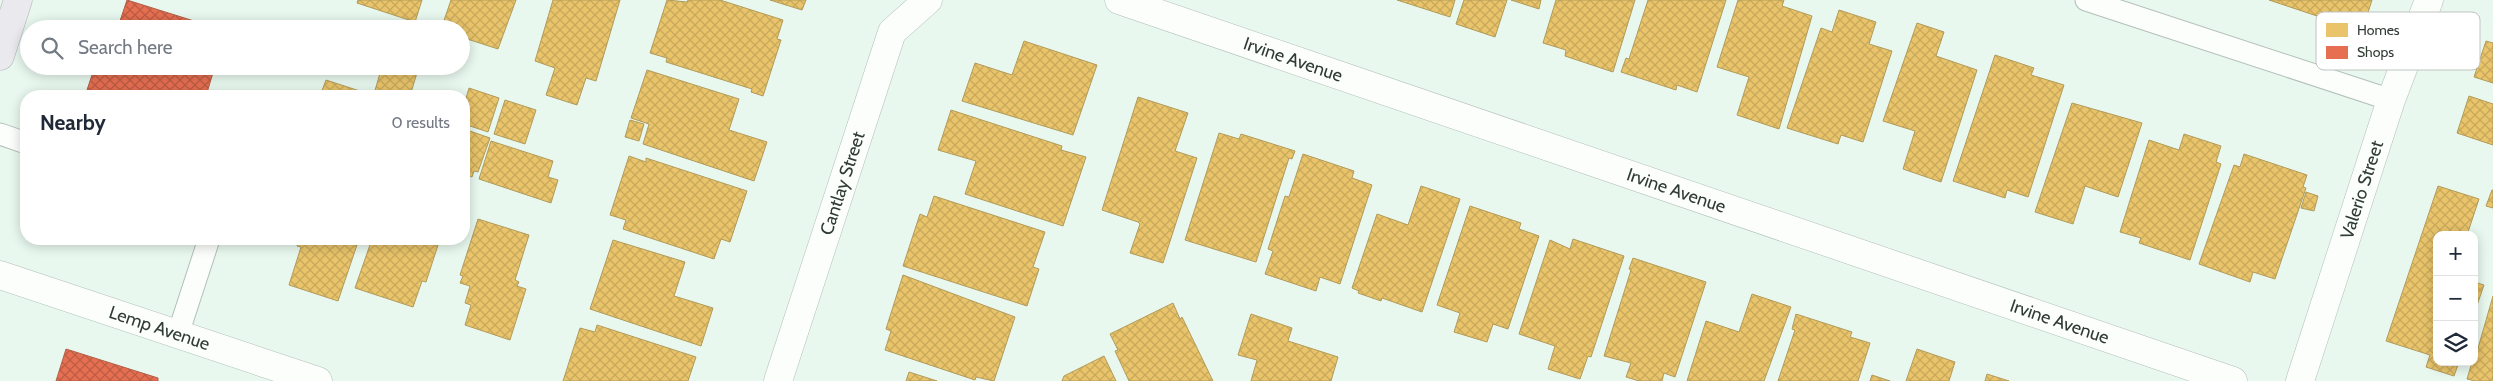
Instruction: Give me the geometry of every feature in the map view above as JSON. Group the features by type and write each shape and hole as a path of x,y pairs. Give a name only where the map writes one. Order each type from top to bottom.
{"main road":[{"path":"0,56 18,0"}],"street":[{"name":"Cantlay Street","path":"778,381 892,32 928,0"},
{"name":"Irvine Avenue","path":"1119,0 2233,381"},
{"name":"Valerio Street","path":"2424,12 2429,0"},
{"name":"Valerio Street","path":"2300,381 2402,70"},
{"name":"Lemp Avenue","path":"0,275 318,381"}],"lane":[{"path":"2086,0 2391,100"},
{"path":"0,134 20,141"},
{"path":"178,334 207,245"}],"building: Homes":[{"path":"358,0 422,0 416,20 409,20 357,3"},
{"path":"451,0 516,0 498,49 470,40 470,20 444,20"},
{"path":"553,0 620,0 596,81 586,78 577,105 546,95 555,68 535,61"},
{"path":"667,0 687,2 688,0 720,0 783,20 777,39 781,40 763,96 751,92 752,89 666,62 667,58 650,53"},
{"path":"770,0 806,0 802,10"},
{"path":"1397,0 1455,0 1450,17"},
{"path":"1464,0 1507,0 1495,37 1456,24"},
{"path":"1511,0 1541,0 1539,9"},
{"path":"1556,0 1635,0 1613,72 1565,56 1566,50 1543,43"},
{"path":"1648,0 1726,0 1697,92 1677,85 1676,90 1621,72 1626,58 1629,59"},
{"path":"1738,0 1784,0 1782,6 1812,16 1779,129 1737,115 1749,77 1717,67"},
{"path":"2269,0 2372,0 2368,12 2316,12 2316,16"},
{"path":"1839,10 1876,22 1869,44 1892,51 1863,142 1841,135 1838,144 1787,128 1821,28 1832,32"},
{"path":"1917,23 1944,32 1936,56 1977,70 1941,182 1903,169 1915,131 1883,121"},
{"path":"1024,41 1097,65 1073,135 962,101 975,63 1012,75"},
{"path":"2486,41 2493,43 2493,83 2474,77 2476,70 2480,70 2480,59"},
{"path":"1995,55 2034,68 2031,75 2064,85 2028,197 2007,190 2005,198 1953,181"},
{"path":"647,70 739,99 729,130 767,142 754,181 643,144 649,124 631,118"},
{"path":"379,75 416,75 412,90 375,90"},
{"path":"326,80 357,90 322,90"},
{"path":"469,88 499,98 488,132 470,126 470,90"},
{"path":"2469,96 2493,104 2493,145 2457,133"},
{"path":"1138,97 1188,113 1175,151 1197,158 1163,263 1130,253 1140,224 1138,222 1102,210"},
{"path":"505,100 536,110 525,144 494,134"},
{"path":"2072,103 2142,123 2118,197 2085,186 2073,224 2035,212"},
{"path":"951,110 1062,146 1061,150 1086,157 1063,226 965,194 976,161 938,150"},
{"path":"630,120 644,124 639,141 625,137"},
{"path":"470,131 490,138 478,172 474,171 472,177 470,176"},
{"path":"1219,133 1239,139 1241,134 1295,151 1292,159 1289,158 1256,262 1185,240"},
{"path":"2184,134 2221,146 2216,162 2221,164 2190,260 2139,243 2141,238 2120,232 2149,140 2179,150"},
{"path":"491,141 553,161 548,177 558,180 551,203 479,179"},
{"path":"1303,154 1354,171 1352,178 1372,185 1340,284 1320,277 1316,291 1265,274 1273,251 1268,249 1285,196 1289,197"},
{"path":"2244,154 2307,175 2303,187 2306,188 2275,279 2253,272 2250,282 2199,264 2234,165 2240,167"},
{"path":"629,156 646,162 646,158 747,191 730,242 721,239 714,259 623,229 626,220 610,215"},
{"path":"1421,186 1460,199 1422,312 1382,298 1381,301 1358,293 1359,291 1352,288 1377,214 1408,225"},
{"path":"2438,186 2479,199 2468,231 2433,231 2433,366 2458,366 2454,376 2426,367 2430,355 2386,341"},
{"path":"2493,190 2493,208 2486,206"},
{"path":"2306,192 2318,196 2314,211 2301,208"},
{"path":"934,196 1045,232 1033,267 1039,269 1027,306 903,266 920,214 927,217"},
{"path":"1470,206 1521,223 1519,229 1539,236 1508,329 1493,324 1487,342 1454,332 1460,313 1437,305"},
{"path":"478,219 529,235 515,280 519,282 517,286 526,289 510,340 465,325 471,305 465,303 470,286 460,283 463,276 460,275"},
{"path":"1573,239 1624,256 1591,357 1588,356 1580,379 1548,369 1555,346 1519,334 1550,240 1570,249"},
{"path":"613,240 685,262 674,296 713,308 701,346 590,309"},
{"path":"357,245 338,301 289,285 301,247 297,246"},
{"path":"370,245 438,245 426,282 422,281 413,307 355,288"},
{"path":"1633,258 1706,282 1675,377 1664,373 1662,381 1639,381 1626,377 1631,363 1604,356"},
{"path":"903,275 1015,317 994,381 976,377 975,380 885,350 891,331 886,329"},
{"path":"2478,283 2484,285 2478,302"},
{"path":"1752,294 1791,307 1764,381 1687,381 1706,321 1739,332"},
{"path":"2493,296 2493,381 2467,379 2471,366 2478,366 2478,348"},
{"path":"1173,303 1180,319 1182,317 1213,381 1129,381 1115,351 1118,350 1110,334"},
{"path":"1251,314 1292,328 1288,341 1338,357 1331,381 1251,381 1257,360 1238,355"},
{"path":"1796,314 1852,332 1850,337 1870,343 1858,381 1778,381 1795,330 1792,329"},
{"path":"597,325 696,357 688,381 563,381 580,328 595,332"},
{"path":"1917,349 1955,362 1949,381 1906,381"},
{"path":"1104,356 1116,381 1062,381 1064,376"},
{"path":"909,372 937,381 906,381"},
{"path":"1987,374 2009,381 1985,381"},
{"path":"1872,375 1890,381 1870,381"}],"building: Shops":[{"path":"127,0 191,20 120,20"},
{"path":"92,75 212,75 208,90 87,90"},
{"path":"66,349 158,378 158,381 56,381"}]}
